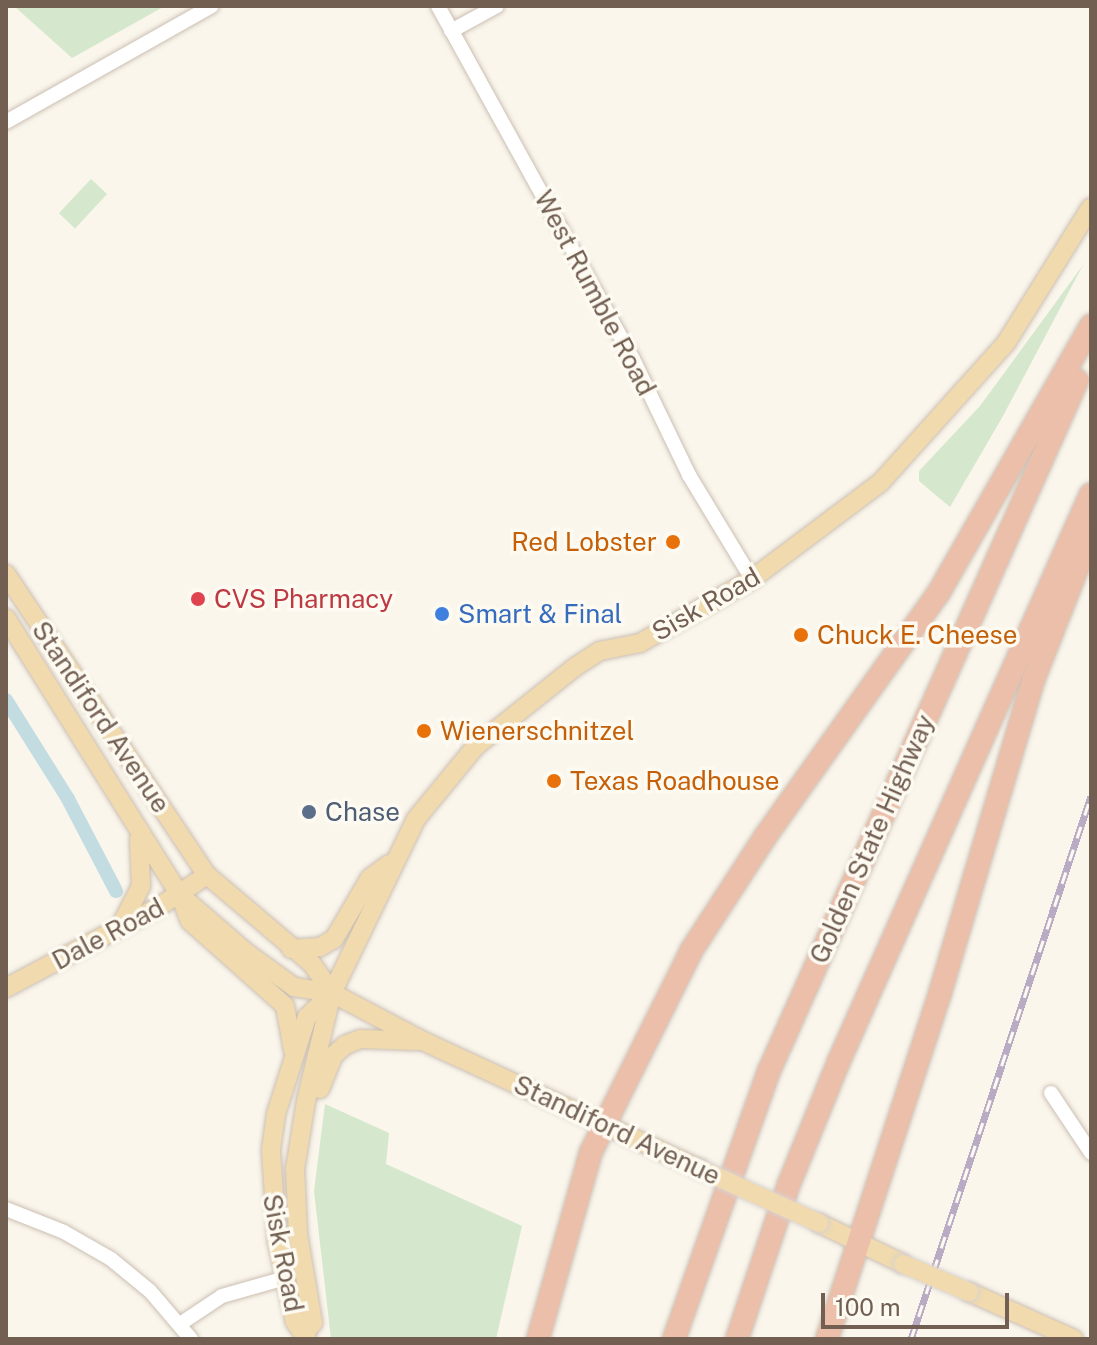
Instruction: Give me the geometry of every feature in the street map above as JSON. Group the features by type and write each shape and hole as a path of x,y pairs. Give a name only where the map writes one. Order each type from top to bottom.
{"highway":[{"path":"538,1339 566,1228 606,1124 707,923 946,581 1091,326"},
{"name":"Golden State Highway","path":"674,1339 769,1071 1091,347"},
{"path":"737,1339 789,1184 839,1061 1091,494"},
{"path":"827,1339 860,1243 1011,751 1091,533"}],"main road":[{"name":"Sisk Road","path":"332,993 307,1017 276,1114 270,1166 272,1214 285,1278 295,1322 306,1335 313,1323 298,1234 295,1169 332,993 391,862 448,778 526,704 600,651 640,643 752,579 852,507 945,417 1027,315 1091,207"},
{"name":"Standiford Avenue","path":"6,574 207,875 312,964 332,993"},
{"name":"Standiford Avenue","path":"6,618 180,895 294,987 332,993 423,1041 903,1264 1074,1339"},
{"path":"120,927 141,886 138,832"},
{"path":"291,949 320,947 334,939 370,878 391,862"},
{"name":"Dale Road","path":"6,988 180,895 207,875"},
{"path":"180,895 190,921 285,1006 293,1061"},
{"path":"298,1234 311,1129 334,1055 361,1039 423,1041"}],"street":[{"path":"6,122 212,6"},
{"name":"West Rumble Road","path":"438,6 633,359 689,475 752,579"},
{"path":"451,31 497,6"},
{"path":"1051,1093 1091,1153"},
{"path":"6,1209 47,1223 111,1259 180,1324 191,1339"},
{"path":"180,1324 222,1296 285,1278"}],"green space":[{"path":"14,6 165,6 72,58"},
{"path":"91,179 107,194 75,228 59,213"},
{"path":"1083,265 1003,416 950,507 919,481 919,471 980,406"},
{"path":"325,1104 389,1133 386,1164 522,1226 496,1339 331,1339 314,1191"}],"waterway":[{"path":"6,700 68,799 116,891"}],"railway":[{"path":"911,1339 1091,796"}],"place":[{"name":"Red Lobster","path":"673,542"},
{"name":"CVS Pharmacy","path":"198,599"},
{"name":"Smart & Final","path":"442,614"},
{"name":"Chuck E. Cheese","path":"801,635"},
{"name":"Wienerschnitzel","path":"424,731"},
{"name":"Texas Roadhouse","path":"554,781"},
{"name":"Chase","path":"309,812"}]}
